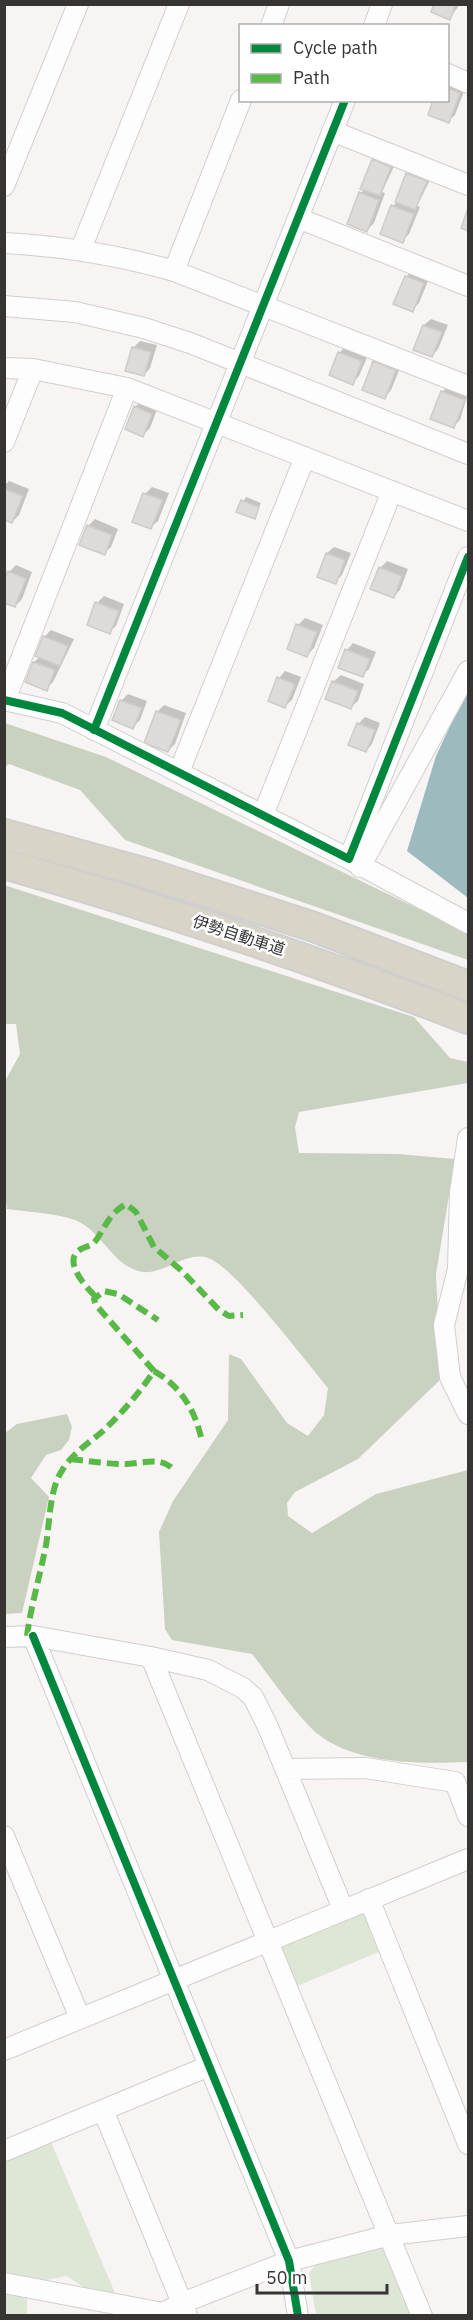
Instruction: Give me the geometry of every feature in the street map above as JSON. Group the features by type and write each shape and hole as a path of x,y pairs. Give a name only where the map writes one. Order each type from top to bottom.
{"highway":[{"name":"伊勢自動車道","path":"4,834 153,875 303,923 468,986"},
{"name":"伊勢自動車道","path":"4,864 303,956 468,1019"}],"street":[{"path":"4,186 78,4"},
{"path":"81,249 179,4"},
{"path":"272,24 279,4"},
{"path":"375,24 382,4"},
{"path":"449,75 468,83"},
{"path":"174,271 241,102"},
{"path":"94,730 344,102"},
{"path":"332,131 468,185"},
{"path":"298,218 468,286"},
{"path":"4,243 81,249 127,258 174,271 264,304 468,386"},
{"path":"4,306 75,312 190,343 468,454"},
{"path":"4,368 33,369 127,388 468,521"},
{"path":"4,442 33,369"},
{"path":"127,388 5,700 62,713 468,923"},
{"path":"179,772 305,458"},
{"path":"263,815 392,491"},
{"path":"355,863 468,557"},
{"path":"355,863 468,671"},
{"path":"468,1138 460,1192 458,1269 444,1324 450,1377 468,1414"},
{"path":"4,1637 33,1636 151,1657 208,1670 243,1688 253,1697 343,1909"},
{"path":"33,1636 289,2261 298,2316"},
{"path":"151,1657 422,2316"},
{"path":"285,1769 365,1768 454,1782 468,1816"},
{"path":"4,1836 80,2018"},
{"path":"4,2050 268,1939 468,1860"},
{"path":"369,1899 468,2144"},
{"path":"4,2151 209,2066"},
{"path":"103,2110 184,2309"},
{"path":"4,2283 163,2313 184,2309 289,2261 390,2235 468,2226"}],"green space":[{"path":"5,723 106,757 468,933 468,960 125,840 80,790 9,764 5,767"},
{"path":"4,885 414,1017 450,1058 468,1062 468,1083 299,1112 295,1127 299,1153 398,1154 455,1159 436,1274 441,1379 358,1459 295,1492 287,1503 288,1516 312,1533 376,1494 468,1470 468,1762 428,1763 384,1760 343,1749 310,1727 287,1701 252,1654 172,1640 165,1629 159,1532 173,1501 228,1420 229,1354 241,1359 287,1423 308,1436 324,1415 328,1388 252,1296 220,1265 208,1258 182,1260 156,1271 138,1271 120,1261 92,1231 75,1220 50,1214 7,1209 4,1186 5,1081 20,1054 16,1024 5,1024"},
{"path":"67,1414 72,1427 69,1440 61,1450 46,1455 31,1478 49,1497 22,1613 5,1614 5,1433 17,1424"},
{"path":"359,1911 368,1916 381,1951 297,1986 281,1949 284,1942"},
{"path":"51,2142 115,2293 85,2288 67,2276 31,2283 5,2279 4,2161"},
{"path":"378,2246 388,2250 414,2315 316,2315 309,2273 319,2261"},
{"path":"5,2288 27,2293 27,2315 5,2316"}],"water":[{"path":"468,688 468,898 407,851 436,756"}],"building":[{"path":"434,4 456,4 450,20 431,12"},
{"path":"449,88 460,93 449,123 428,115 432,102 449,102"},
{"path":"372,159 391,167 380,196 360,189"},
{"path":"406,173 427,181 415,210 395,202"},
{"path":"359,192 379,200 367,232 347,224"},
{"path":"391,205 414,214 403,243 380,234"},
{"path":"468,208 468,231 461,228"},
{"path":"405,276 424,283 413,312 393,304"},
{"path":"423,325 442,332 432,357 413,350"},
{"path":"132,347 151,352 144,376 125,371"},
{"path":"338,352 362,361 353,385 329,375"},
{"path":"373,361 396,370 385,399 362,390"},
{"path":"441,391 465,400 454,428 430,419"},
{"path":"134,406 152,414 143,437 125,429"},
{"path":"4,489 23,496 12,523 4,520"},
{"path":"143,493 163,500 151,529 132,522"},
{"path":"241,500 259,507 255,519 236,512"},
{"path":"87,525 112,535 105,555 79,545"},
{"path":"326,553 345,560 336,584 317,577"},
{"path":"379,567 402,576 394,598 370,589"},
{"path":"8,571 26,579 15,607 4,603 4,579"},
{"path":"95,602 119,611 110,634 87,625"},
{"path":"296,624 317,632 307,657 287,649"},
{"path":"43,636 68,646 60,666 35,656"},
{"path":"345,649 370,659 363,677 338,668"},
{"path":"33,662 55,670 47,691 25,682"},
{"path":"277,677 295,684 285,708 268,701"},
{"path":"332,681 358,691 351,709 325,699"},
{"path":"120,700 142,708 133,729 112,720"},
{"path":"156,711 181,720 168,752 144,743"},
{"path":"357,723 375,730 366,752 348,745"}],"marked path":[{"path":"95,1296 77,1273 73,1260 75,1254 95,1241 112,1215 126,1204 136,1212 154,1247 183,1272 219,1310 229,1316 243,1315"},
{"path":"154,1371 96,1305 94,1299 104,1291 118,1294 158,1320"},
{"path":"27,1636 46,1545 55,1486 58,1477 72,1458 117,1417 154,1371 185,1399 201,1437"},
{"path":"71,1459 118,1464 156,1461 172,1468"}],"cycle path":[{"path":"94,730 344,102"},
{"path":"4,700 62,713 349,859 468,557"},
{"path":"33,1636 289,2261 298,2316"}]}
